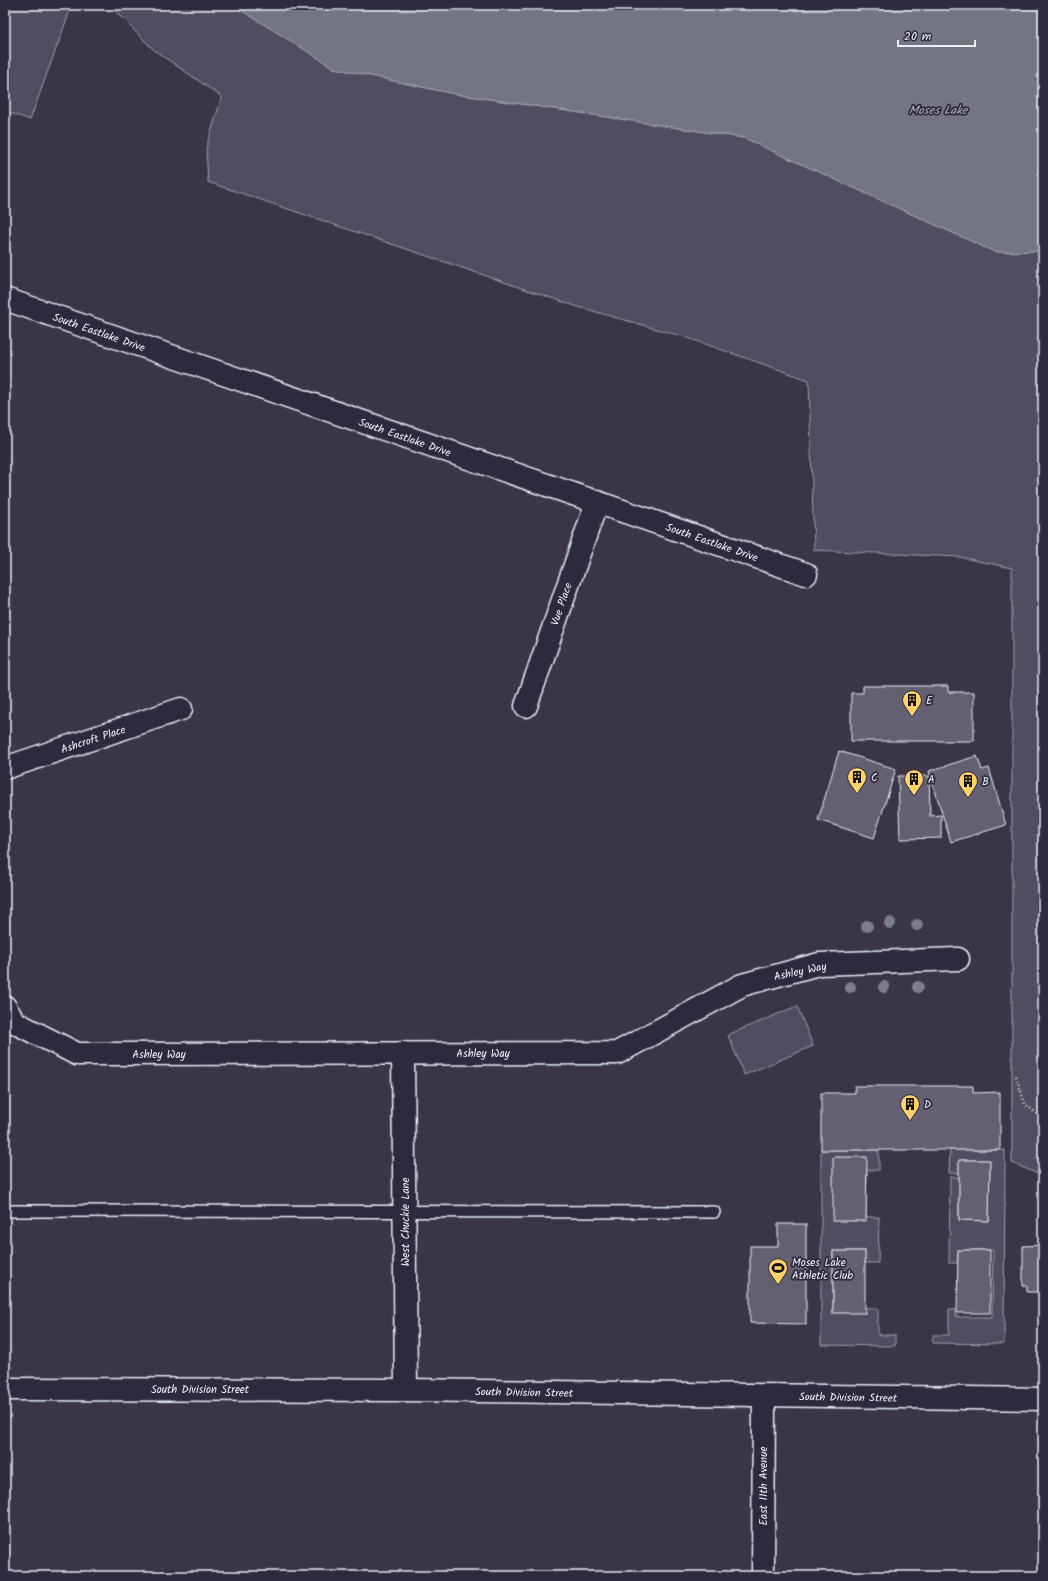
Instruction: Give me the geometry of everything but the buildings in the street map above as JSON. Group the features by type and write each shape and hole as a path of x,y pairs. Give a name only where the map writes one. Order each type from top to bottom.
{"street":[{"name":"South Eastlake Drive","path":"5,299 806,574"},
{"name":"Vue Place","path":"526,706 597,502"},
{"name":"Ashcroft Place","path":"5,768 181,710"},
{"name":"Ashley Way","path":"5,1007 14,1022 77,1054 617,1053 742,985 819,964 958,959"},
{"name":"West Chuckie Lane","path":"403,1053 406,1390"},
{"name":"South Division Street","path":"5,1389 406,1390 764,1396 1043,1398"},
{"name":"East 11th Avenue","path":"763,1576 764,1396"}],"lane":[{"path":"5,1211 714,1212"}],"path":[{"path":"1016,1076 1024,1104 1043,1119"}],"shaded area":[{"path":"5,5 72,5 30,120 5,111"},
{"path":"109,5 233,5 334,68 450,93 744,138 995,252 1043,251 1043,1176 1012,1163 1012,568 959,557 814,550 809,380 685,337 575,306 208,182 206,148 222,97 154,50"},
{"path":"797,1006 813,1046 744,1075 728,1035"},
{"path":"821,1150 879,1150 879,1170 867,1170 866,1217 879,1217 878,1263 865,1263 865,1251 833,1251 833,1312 878,1308 878,1335 895,1335 895,1346 821,1345"},
{"path":"950,1150 1005,1150 1004,1344 933,1343 933,1335 949,1335 949,1309 956,1310 956,1317 992,1317 993,1250 958,1250 957,1263 949,1263 950,1177 959,1177 959,1220 989,1221 990,1160 959,1160 959,1173 949,1173"}],"water":[{"name":"Moses Lake","path":"233,5 1043,5 1043,251 995,252 744,138 450,93 334,68"}],"place":[{"name":"E","path":"912,717"},
{"name":"C","path":"857,794"},
{"name":"A","path":"914,796"},
{"name":"B","path":"968,798"},
{"name":"D","path":"910,1121"},
{"name":"Moses Lake Athletic Club","path":"778,1285"}]}
